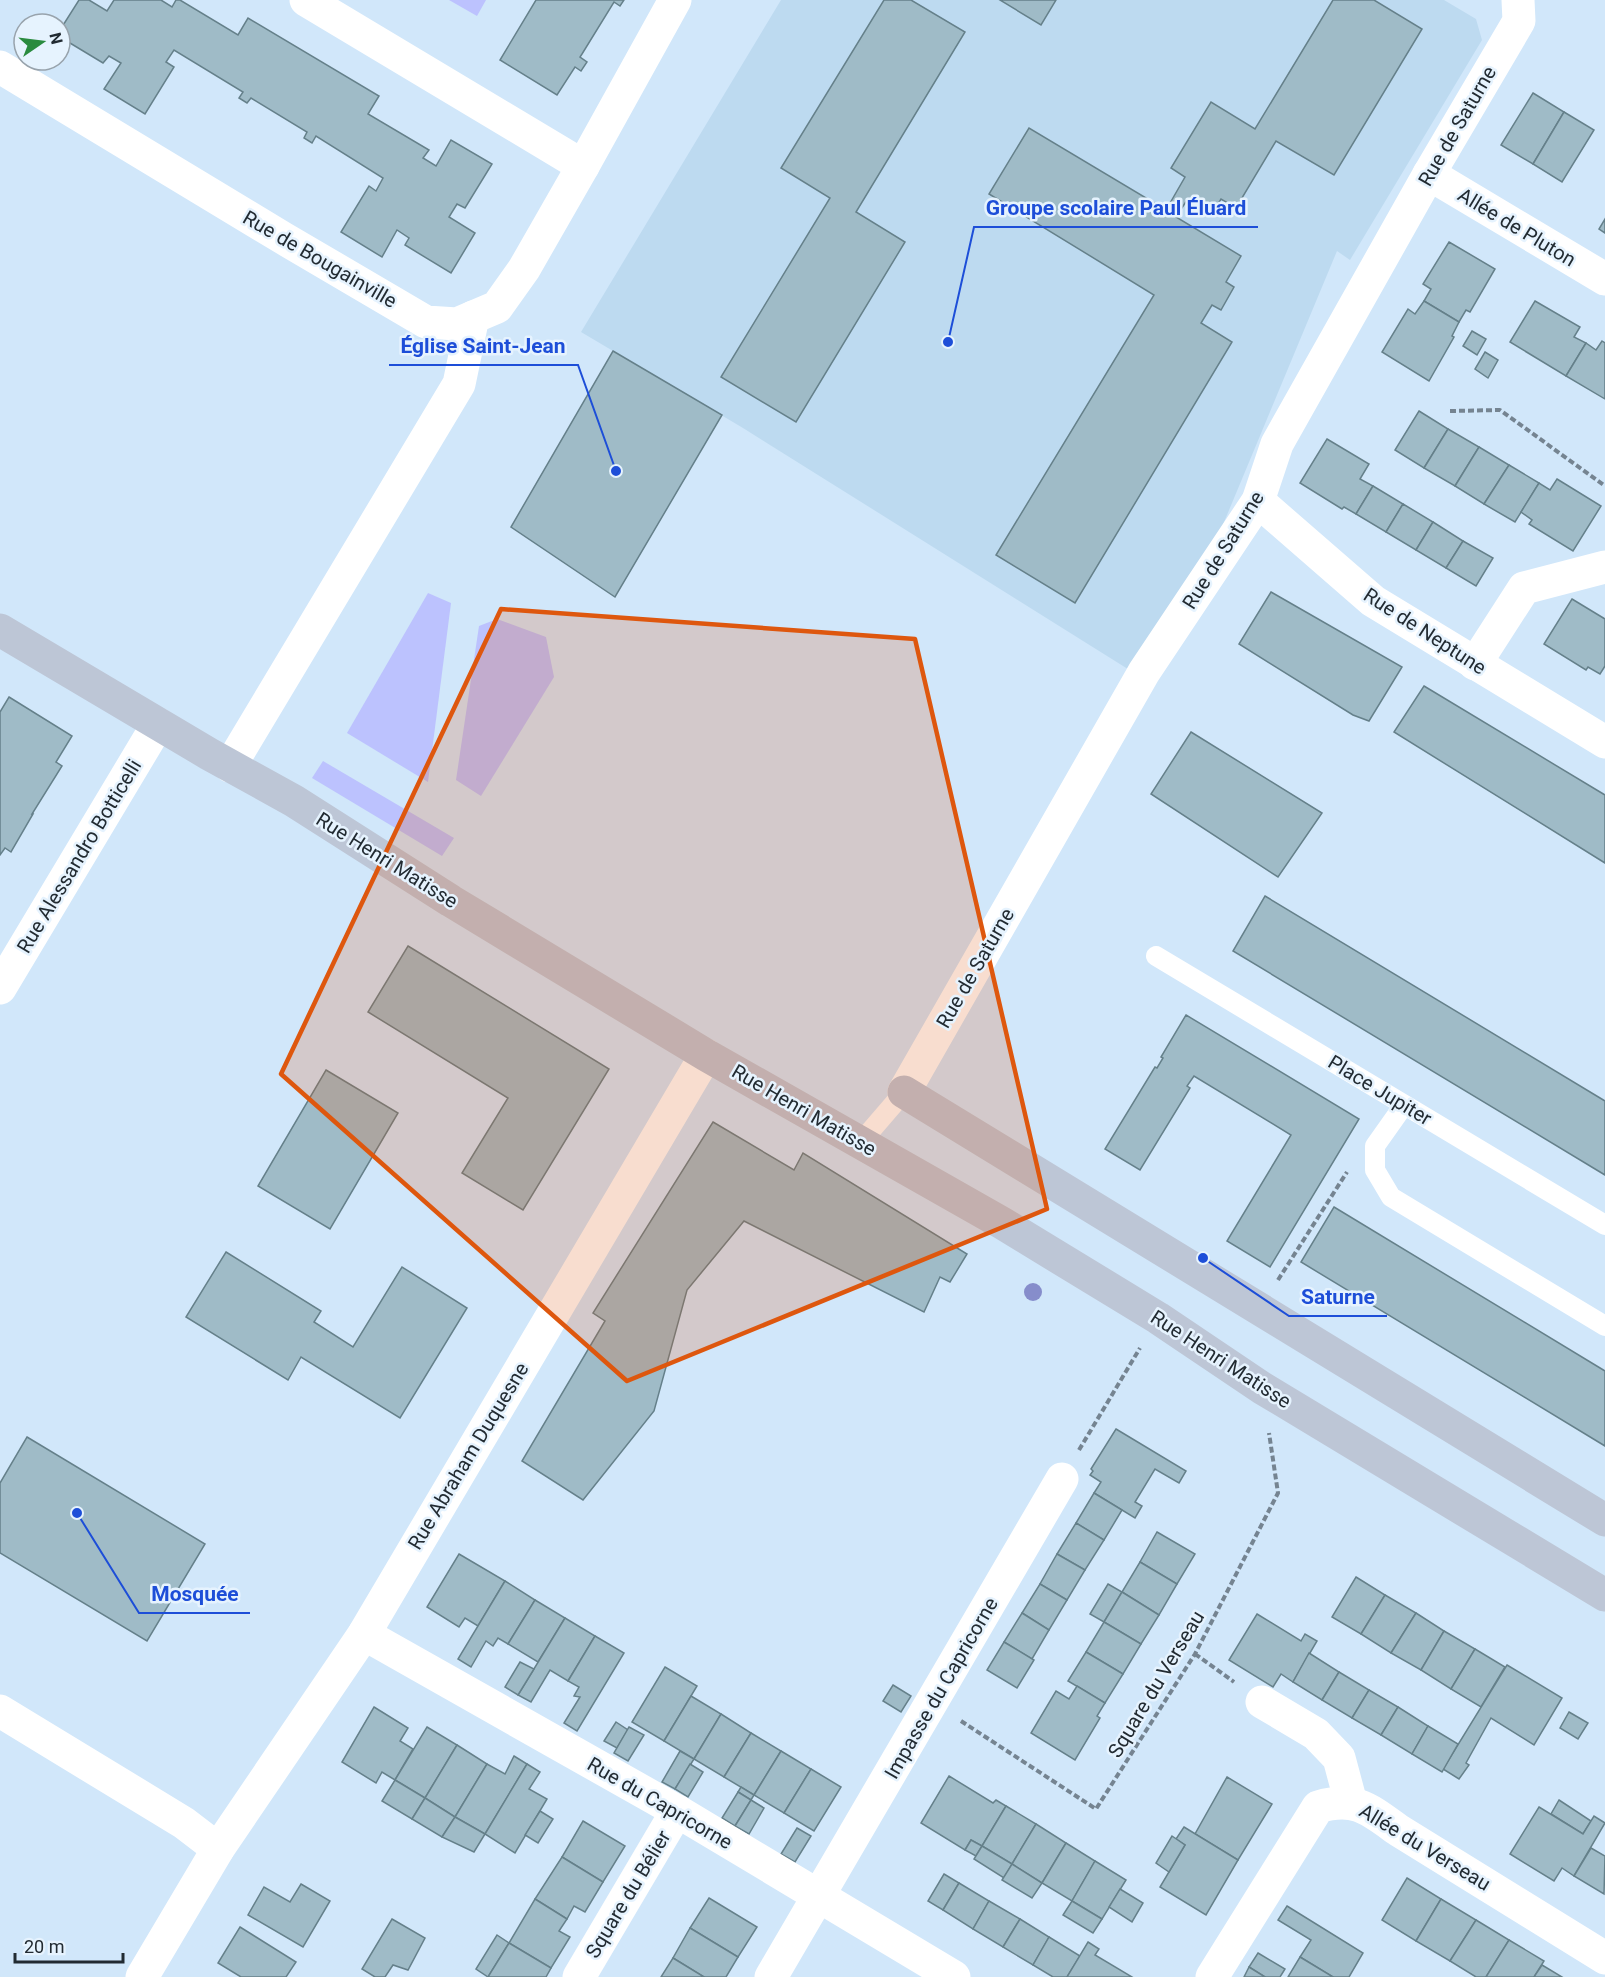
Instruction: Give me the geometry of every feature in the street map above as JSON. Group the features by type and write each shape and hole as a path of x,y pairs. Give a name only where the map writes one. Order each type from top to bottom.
{"street":[{"path":"306,0 583,166"},
{"name":"Rue de Bougainville","path":"0,67 426,322 457,324 497,307 524,269 675,0"},
{"name":"Rue de Saturne","path":"904,1092 1144,672 1258,501 1277,444 1429,174 1519,21 1518,0"},
{"name":"Allée de Pluton","path":"1429,174 1605,279"},
{"path":"230,766 459,384 473,317"},
{"name":"Rue de Neptune","path":"1258,501 1373,601 1605,742"},
{"path":"1475,664 1524,588 1605,567"},
{"name":"Rue Henri Matisse","path":"0,630 230,766 294,801 451,901 706,1055 1002,1223 1158,1318 1262,1388 1605,1595"},
{"name":"Rue Alessandro Botticelli","path":"0,988 158,724"},
{"name":"Rue Abraham Duquesne","path":"142,1977 218,1850 364,1634 706,1055"},
{"path":"904,1092 1605,1520"},
{"name":"Impasse du Capricorne","path":"819,1896 1062,1479"},
{"name":"Rue du Capricorne","path":"364,1634 677,1811 954,1977"},
{"path":"1262,1702 1316,1734 1340,1758 1351,1803"},
{"path":"0,1711 184,1822 218,1850"},
{"name":"Allée du Verseau","path":"1212,1977 1318,1807 1335,1802 1351,1803 1368,1809 1398,1830 1605,1958"},
{"name":"Square du Bélier","path":"579,1977 677,1811"},
{"path":"771,1977 819,1896"}],"lane":[{"name":"Place Jupiter","path":"1156,956 1605,1225"},
{"path":"861,1142 904,1092"},
{"path":"1404,1105 1375,1146 1374,1170 1391,1197 1605,1326"}],"path":[{"path":"1450,411 1500,410 1605,486"},
{"path":"1259,1310 1349,1169"},
{"path":"1062,1479 1158,1318"},
{"name":"Square du Verseau","path":"932,1702 1096,1809 1195,1654 1278,1493 1262,1388"},
{"path":"1195,1654 1262,1702"}],"highlighted area":[{"path":"501,609 915,639 1047,1209 627,1381 281,1074"}],"shaded area":[{"path":"449,0 486,0 477,16"},
{"path":"781,0 1444,0 1476,19 1482,40 1350,260 1337,251 1207,563 1139,676 743,428 581,332"},
{"path":"428,593 451,603 428,782 347,733"},
{"path":"497,619 546,637 554,677 481,796 456,780 479,626"},
{"path":"323,761 454,838 442,856 312,778"}],"building":[{"path":"79,0 89,0 107,11 114,0 161,0 172,7 176,0 180,0 238,35 248,18 379,96 368,114 429,150 423,158 436,166 451,140 492,164 465,208 457,204 449,217 475,233 451,273 405,245 409,238 397,230 382,257 341,232 369,186 376,191 383,178 316,136 312,143 304,138 307,132 251,98 247,103 239,98 243,92 174,50 166,62 174,67 145,114 104,89 121,63 109,56 103,63 72,44 71,12"},
{"path":"536,0 624,0 620,6 614,2 580,57 587,62 581,71 575,67 557,95 500,60"},
{"path":"884,0 911,0 965,32 856,212 905,242 796,422 721,377 830,198 781,168"},
{"path":"1000,0 1056,0 1041,25"},
{"path":"1333,0 1374,0 1422,29 1334,175 1276,141 1236,208 1221,199 1211,216 1187,200 1176,217 1241,256 1226,282 1234,287 1221,310 1212,305 1201,323 1232,342 1075,603 996,555 1154,295 989,194 1029,128 1166,210 1185,177 1171,168 1211,102 1255,129"},
{"path":"1533,93 1564,112 1533,164 1501,145"},
{"path":"1564,112 1594,130 1562,182 1533,164"},
{"path":"1605,219 1605,233 1599,229"},
{"path":"1449,242 1495,269 1470,312 1466,310 1459,322 1424,301 1431,289 1423,284"},
{"path":"1424,301 1459,322 1452,336 1454,337 1429,381 1382,352 1408,309 1415,314"},
{"path":"1535,301 1580,327 1574,337 1586,343 1566,376 1510,342"},
{"path":"1472,331 1486,339 1477,355 1463,346"},
{"path":"1602,341 1605,343 1605,399 1566,376 1586,343 1596,350"},
{"path":"613,351 722,415 615,597 511,527"},
{"path":"1485,352 1498,360 1488,378 1475,369"},
{"path":"1419,411 1448,429 1424,468 1395,450"},
{"path":"1448,429 1479,447 1455,486 1424,468"},
{"path":"1327,439 1369,464 1360,479 1373,486 1356,514 1344,507 1342,509 1300,483"},
{"path":"1479,447 1509,465 1484,504 1455,486"},
{"path":"1509,465 1539,483 1515,522 1484,504"},
{"path":"1557,479 1601,506 1573,551 1529,524 1532,520 1521,512 1539,483 1550,490"},
{"path":"1373,486 1403,504 1386,532 1356,514"},
{"path":"1403,504 1433,522 1416,550 1386,532"},
{"path":"1433,522 1463,541 1446,568 1416,550"},
{"path":"1463,541 1493,558 1476,586 1446,568"},
{"path":"1271,592 1402,667 1369,721 1353,715 1239,644"},
{"path":"1572,599 1605,619 1605,666 1600,674 1588,667 1586,670 1544,644"},
{"path":"1424,686 1605,795 1605,863 1394,732"},
{"path":"9,697 72,736 56,762 62,766 11,852 5,848 0,855 0,712"},
{"path":"1191,732 1322,813 1278,877 1151,794"},
{"path":"1265,896 1605,1101 1605,1175 1233,951"},
{"path":"408,946 609,1069 523,1210 462,1173 508,1098 368,1012"},
{"path":"1186,1015 1359,1119 1270,1267 1227,1241 1291,1135 1194,1076 1187,1086 1190,1088 1140,1170 1105,1149 1155,1067 1157,1068"},
{"path":"326,1070 398,1113 330,1229 258,1186"},
{"path":"713,1122 794,1170 803,1153 967,1254 950,1282 940,1277 924,1312 744,1221 687,1290 654,1411 583,1500 522,1461 605,1321 593,1313"},
{"path":"1334,1207 1605,1371 1605,1446 1301,1262"},
{"path":"226,1252 321,1311 314,1322 353,1347 402,1267 467,1308 400,1418 301,1357 288,1380 186,1317"},
{"path":"1116,1429 1186,1471 1179,1483 1155,1469 1135,1502 1142,1506 1135,1518 1094,1493 1101,1482 1090,1475 1093,1471 1091,1469"},
{"path":"27,1437 205,1544 147,1641 0,1553 0,1483"},
{"path":"1094,1493 1122,1510 1104,1540 1076,1523"},
{"path":"1076,1523 1104,1540 1085,1570 1057,1554"},
{"path":"1157,1532 1195,1554 1177,1584 1140,1562"},
{"path":"459,1554 505,1581 478,1626 465,1618 459,1627 427,1607"},
{"path":"1057,1554 1085,1570 1067,1600 1040,1584"},
{"path":"1140,1562 1177,1584 1159,1615 1122,1592"},
{"path":"1356,1577 1385,1595 1361,1634 1332,1617"},
{"path":"505,1581 535,1600 508,1644 498,1638 493,1646 486,1641 471,1667 458,1659"},
{"path":"1040,1584 1067,1600 1049,1630 1022,1613"},
{"path":"1108,1584 1122,1592 1104,1622 1090,1614"},
{"path":"1122,1592 1159,1615 1141,1644 1104,1622"},
{"path":"1385,1595 1416,1613 1391,1653 1361,1634"},
{"path":"535,1600 565,1618 538,1662 508,1644"},
{"path":"1022,1613 1049,1630 1032,1659 1004,1642"},
{"path":"1416,1613 1444,1631 1421,1670 1391,1653"},
{"path":"1257,1614 1301,1641 1305,1634 1317,1641 1293,1682 1281,1674 1273,1687 1229,1660"},
{"path":"565,1618 595,1636 568,1681 550,1670 531,1702 518,1695"},
{"path":"1104,1622 1141,1644 1123,1674 1086,1652"},
{"path":"1444,1631 1475,1649 1451,1689 1421,1670"},
{"path":"595,1636 624,1653 577,1731 564,1723 580,1697 574,1696 579,1687 568,1681"},
{"path":"1004,1642 1034,1660 1017,1688 987,1670"},
{"path":"1475,1649 1505,1667 1481,1707 1451,1689"},
{"path":"1086,1652 1123,1674 1105,1703 1068,1681"},
{"path":"1309,1653 1339,1672 1322,1700 1293,1682"},
{"path":"520,1662 534,1669 518,1695 505,1687"},
{"path":"1507,1665 1562,1698 1534,1745 1491,1718 1466,1763 1469,1765 1459,1779 1443,1769"},
{"path":"665,1667 697,1686 664,1741 632,1722"},
{"path":"1339,1672 1369,1690 1352,1718 1322,1700"},
{"path":"893,1685 911,1696 901,1712 883,1701"},
{"path":"1077,1686 1105,1703 1097,1716 1100,1718 1075,1760 1031,1733 1056,1691 1069,1699"},
{"path":"1369,1690 1398,1707 1381,1735 1352,1718"},
{"path":"691,1696 721,1714 694,1759 664,1741"},
{"path":"374,1707 408,1728 400,1741 413,1749 395,1780 382,1772 376,1783 342,1762"},
{"path":"1398,1707 1428,1726 1412,1754 1381,1735"},
{"path":"1569,1712 1588,1723 1578,1739 1560,1728"},
{"path":"721,1714 751,1733 724,1777 694,1759"},
{"path":"616,1722 628,1730 617,1748 604,1741"},
{"path":"1428,1726 1458,1744 1442,1772 1412,1754"},
{"path":"427,1727 457,1745 425,1798 395,1780"},
{"path":"629,1727 644,1735 628,1761 614,1753"},
{"path":"751,1733 781,1751 754,1795 724,1777"},
{"path":"457,1745 487,1764 455,1817 425,1798"},
{"path":"680,1751 694,1759 675,1789 662,1782"},
{"path":"781,1751 811,1769 784,1813 754,1795"},
{"path":"514,1756 527,1764 485,1834 455,1817 487,1764 505,1774"},
{"path":"527,1764 540,1772 529,1789 547,1799 515,1853 485,1834"},
{"path":"690,1764 703,1772 688,1797 675,1789"},
{"path":"811,1769 841,1787 814,1831 784,1813"},
{"path":"949,1776 993,1803 996,1800 1006,1806 982,1846 971,1840 965,1850 921,1823"},
{"path":"1227,1777 1272,1804 1238,1860 1195,1834"},
{"path":"395,1780 425,1798 412,1819 382,1801"},
{"path":"741,1787 754,1795 751,1800 738,1792"},
{"path":"738,1792 751,1800 735,1826 722,1818"},
{"path":"425,1798 455,1817 442,1837 412,1819"},
{"path":"751,1800 764,1808 749,1834 735,1826"},
{"path":"1559,1800 1591,1821 1583,1834 1551,1814"},
{"path":"1006,1806 1036,1824 1012,1864 982,1846"},
{"path":"1539,1807 1583,1834 1594,1816 1605,1823 1574,1876 1562,1868 1554,1881 1510,1854"},
{"path":"540,1811 553,1819 538,1843 525,1835"},
{"path":"455,1817 485,1834 474,1852 442,1837"},
{"path":"583,1821 625,1846 603,1882 562,1857"},
{"path":"1036,1824 1066,1843 1042,1883 1012,1864"},
{"path":"1184,1827 1238,1860 1206,1915 1160,1887 1185,1845 1176,1839"},
{"path":"797,1828 811,1836 795,1862 781,1854"},
{"path":"1172,1836 1185,1845 1169,1872 1156,1863"},
{"path":"971,1840 982,1846 976,1856 965,1850"},
{"path":"1066,1843 1095,1861 1072,1901 1042,1883"},
{"path":"982,1846 1012,1864 1004,1878 974,1859"},
{"path":"1591,1848 1605,1856 1604,1894 1574,1876"},
{"path":"562,1857 603,1882 585,1912 574,1906 567,1919 535,1899"},
{"path":"1095,1861 1126,1880 1102,1919 1072,1901"},
{"path":"1012,1864 1042,1883 1032,1898 1002,1880"},
{"path":"944,1874 959,1883 943,1910 928,1901"},
{"path":"1407,1878 1441,1899 1416,1941 1382,1920"},
{"path":"959,1883 989,1901 973,1929 943,1910"},
{"path":"301,1884 330,1901 303,1947 248,1915 264,1887 290,1902"},
{"path":"1120,1889 1143,1903 1132,1922 1109,1907"},
{"path":"709,1898 757,1927 738,1957 690,1928"},
{"path":"535,1899 567,1919 559,1931 570,1937 551,1968 509,1943"},
{"path":"1441,1899 1476,1920 1450,1961 1416,1941"},
{"path":"989,1901 1020,1919 1003,1947 973,1929"},
{"path":"1072,1901 1102,1919 1093,1933 1063,1915"},
{"path":"1287,1906 1363,1953 1349,1977 1333,1977 1300,1957 1311,1940 1278,1920"},
{"path":"392,1919 425,1938 408,1970 393,1965 385,1977 375,1977 362,1969"},
{"path":"1020,1919 1049,1937 1033,1965 1003,1947"},
{"path":"1476,1920 1509,1940 1486,1977 1476,1977 1450,1961"},
{"path":"240,1927 296,1962 286,1977 241,1977 218,1963"},
{"path":"690,1928 738,1957 726,1977 704,1977 673,1958"},
{"path":"497,1935 509,1943 488,1977 476,1969"},
{"path":"1049,1937 1080,1956 1067,1977 1053,1977 1033,1965"},
{"path":"1509,1940 1544,1961 1534,1977 1486,1977"},
{"path":"1088,1942 1099,1949 1095,1955 1132,1977 1067,1977"},
{"path":"509,1943 551,1968 546,1977 488,1977"},
{"path":"1258,1953 1285,1969 1280,1977 1265,1977 1249,1967"},
{"path":"1300,1957 1333,1977 1288,1977"},
{"path":"673,1958 704,1977 661,1977"},
{"path":"1542,1965 1562,1977 1534,1977"},
{"path":"1249,1967 1265,1977 1244,1977"}],"place":[{"name":"Groupe scolaire Paul Éluard","path":"948,342"},
{"name":"Église Saint-Jean","path":"616,471"},
{"name":"Saturne","path":"1203,1258"},
{"name":"Mosquée","path":"77,1513"}]}
